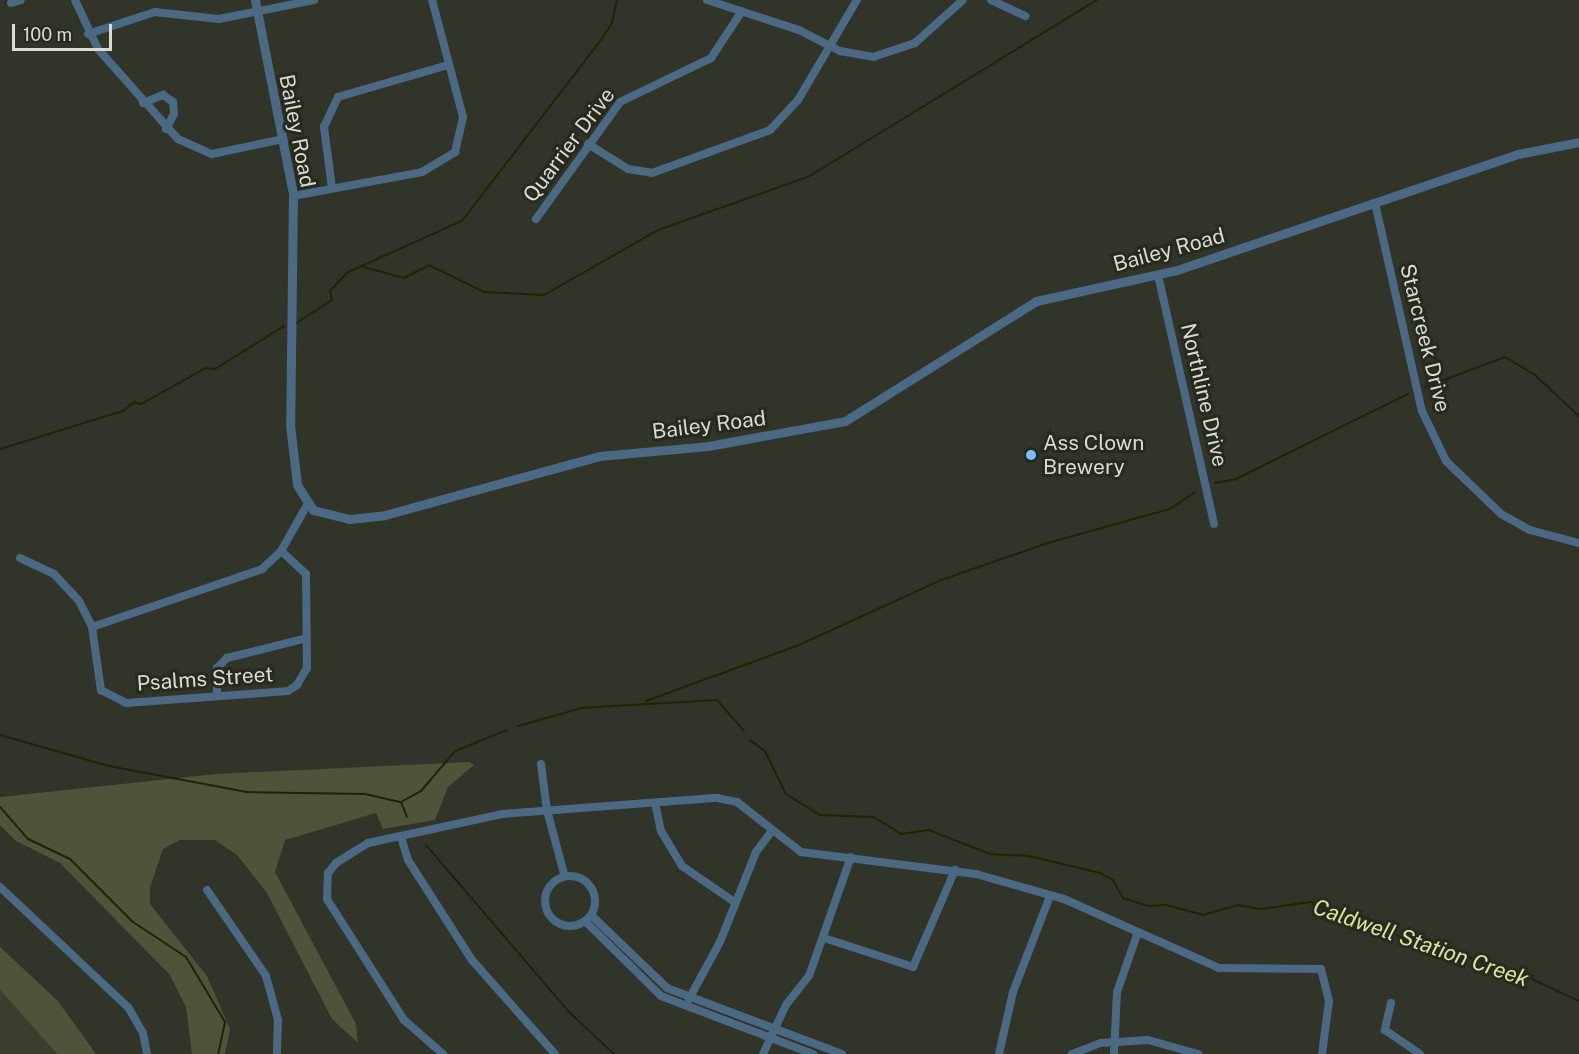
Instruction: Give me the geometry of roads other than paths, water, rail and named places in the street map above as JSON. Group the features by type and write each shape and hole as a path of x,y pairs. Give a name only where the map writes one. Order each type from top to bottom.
{"street":[{"path":"11,3 21,0"},
{"path":"75,0 88,34 143,103 166,129 196,150 212,154 283,139"},
{"name":"Bailey Road","path":"255,0 293,196 290,425 297,485 307,505 337,518 370,518 591,457 708,446 836,424 870,411 1025,305 1158,274 1518,154 1579,142"},
{"path":"88,34 163,11 219,19 257,14 314,0"},
{"path":"293,196 422,172 452,157 464,127 432,0"},
{"path":"707,0 863,57 896,52 962,0"},
{"path":"588,144 628,169 652,173 741,142 784,117 856,0"},
{"path":"991,0 1026,16"},
{"name":"Quarrier Drive","path":"536,219 588,144 632,93 711,58 742,11"},
{"path":"332,188 324,127 338,97 448,65"},
{"path":"143,103 163,95 173,102 174,114 166,129"},
{"name":"Starcreek Drive","path":"1375,203 1422,411 1446,461 1501,514 1530,530 1579,543"},
{"name":"Northline Drive","path":"1158,274 1214,524"},
{"path":"92,627 262,569 281,551 307,505"},
{"name":"Psalms Street","path":"20,558 68,586 92,627 97,681 108,698 126,703 217,696 297,685 307,668 306,574 281,551"},
{"path":"217,696 217,668 227,658 306,639"},
{"path":"541,764 547,810 564,874"},
{"path":"443,1054 404,1020 327,899 328,873 336,863 368,843 547,810 728,799 801,852 954,870 1050,896 1137,936 1219,968 1324,973 1329,1001 1322,1054"},
{"path":"655,803 661,831 682,867 735,903"},
{"path":"685,1006 735,903 756,852 772,831"},
{"path":"401,837 408,860 472,960 555,1054"},
{"path":"763,1054 775,1029 809,976 851,857"},
{"path":"824,938 913,967 954,870"},
{"path":"564,874 550,884 547,912 561,924 589,918"},
{"path":"564,874 589,885 595,905 589,918"},
{"path":"0,887 129,1007 143,1033 147,1054"},
{"path":"207,890 266,976 278,1020 277,1054"},
{"path":"999,1054 1013,992 1050,896"},
{"path":"589,918 659,981 691,996 842,1054"},
{"path":"589,918 650,987 685,1006 813,1054"},
{"path":"1114,1054 1117,992 1137,936"},
{"path":"1390,1004 1385,1030 1420,1054"},
{"path":"1072,1054 1113,1042 1165,1042 1198,1054"}],"waterway":[{"path":"295,324 332,300 330,291 348,272 462,221 600,41 612,23 617,0"},
{"path":"360,266 404,278 429,265 484,292 544,295 658,230 808,177 1097,0"},
{"path":"0,449 123,411 134,402 141,404 206,368 215,369 284,326"},
{"path":"1425,387 1505,357 1535,375 1579,416"},
{"path":"1215,483 1236,479 1408,394"},
{"path":"646,701 799,645 941,580 1048,543 1170,509 1195,492"},
{"name":"Caldwell Station Creek","path":"518,726 581,708 717,700 744,731"},
{"name":"Caldwell Station Creek","path":"0,735 109,766 246,792 365,794 401,802 421,791 455,751 507,730"},
{"name":"Caldwell Station Creek","path":"750,740 765,751 786,794 820,815 874,817 901,834 929,830 990,854 1029,856 1100,873 1113,880 1123,898 1147,906 1166,905 1203,915 1238,905 1261,909 1311,902 1365,925 1519,973 1579,1001"},
{"path":"401,802 407,817"},
{"path":"0,807 28,839 70,859 133,922 186,957 225,1022 218,1054"},
{"path":"426,845 571,1014 614,1054"}],"place":[{"name":"Ass Clown Brewery","path":"1031,455"}]}
